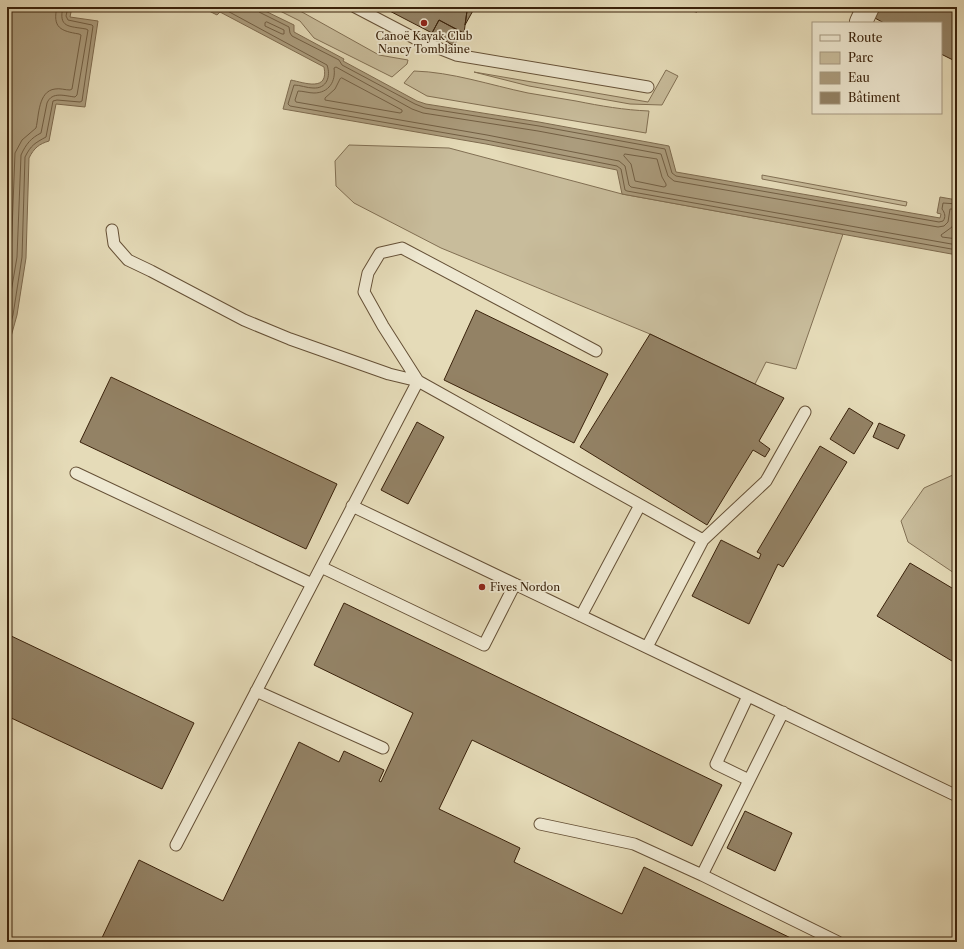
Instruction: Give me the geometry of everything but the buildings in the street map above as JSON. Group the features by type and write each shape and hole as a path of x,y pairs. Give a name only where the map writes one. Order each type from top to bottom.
{"lane":[{"path":"355,7 418,40 456,55 648,87"},
{"path":"112,230 114,244 128,260 244,320 290,339 389,374 418,381 703,540"},
{"path":"418,381 383,326 364,292 368,273 380,253 402,248 596,351"},
{"path":"176,845 418,381"},
{"path":"646,647 703,540 766,481 806,412"},
{"path":"76,473 312,584"},
{"path":"581,616 640,505"},
{"path":"352,506 957,796"},
{"path":"321,567 484,645 515,584"},
{"path":"256,691 383,748"},
{"path":"748,696 716,764 749,780"},
{"path":"702,875 783,712"},
{"path":"540,824 634,844 702,875 838,942"}],"green space":[{"path":"272,7 293,7 379,55 408,60 407,64 392,77 314,38 300,21"},
{"path":"666,70 678,76 662,105 630,104 529,86 474,72 648,102"},
{"path":"414,71 457,76 528,93 603,106 649,111 646,133 427,96 404,83"},
{"path":"349,145 449,148 622,194 843,234 796,369 766,362 755,384 650,334 441,248 354,203 336,186 335,161"},
{"path":"762,175 907,202 906,206 762,179"},
{"path":"955,474 957,475 957,575 908,542 901,521 924,488"}],"water":[{"path":"7,7 72,7 70,17 98,21 85,107 56,104 49,141 37,147 29,158 26,258 17,315 7,351"},
{"path":"201,7 257,7 294,25 294,32 344,59 343,61 417,101 426,104 539,122 669,146 676,172 940,218 941,214 937,213 940,197 957,200 957,255 622,194 617,170 486,144 283,109 291,80 309,84 319,83 323,80 325,75 324,67 220,12 217,15"}],"place":[{"name":"Canoë Kayak Club Nancy Tomblaine","path":"424,23"},
{"name":"Fives Nordon","path":"482,587"}]}
